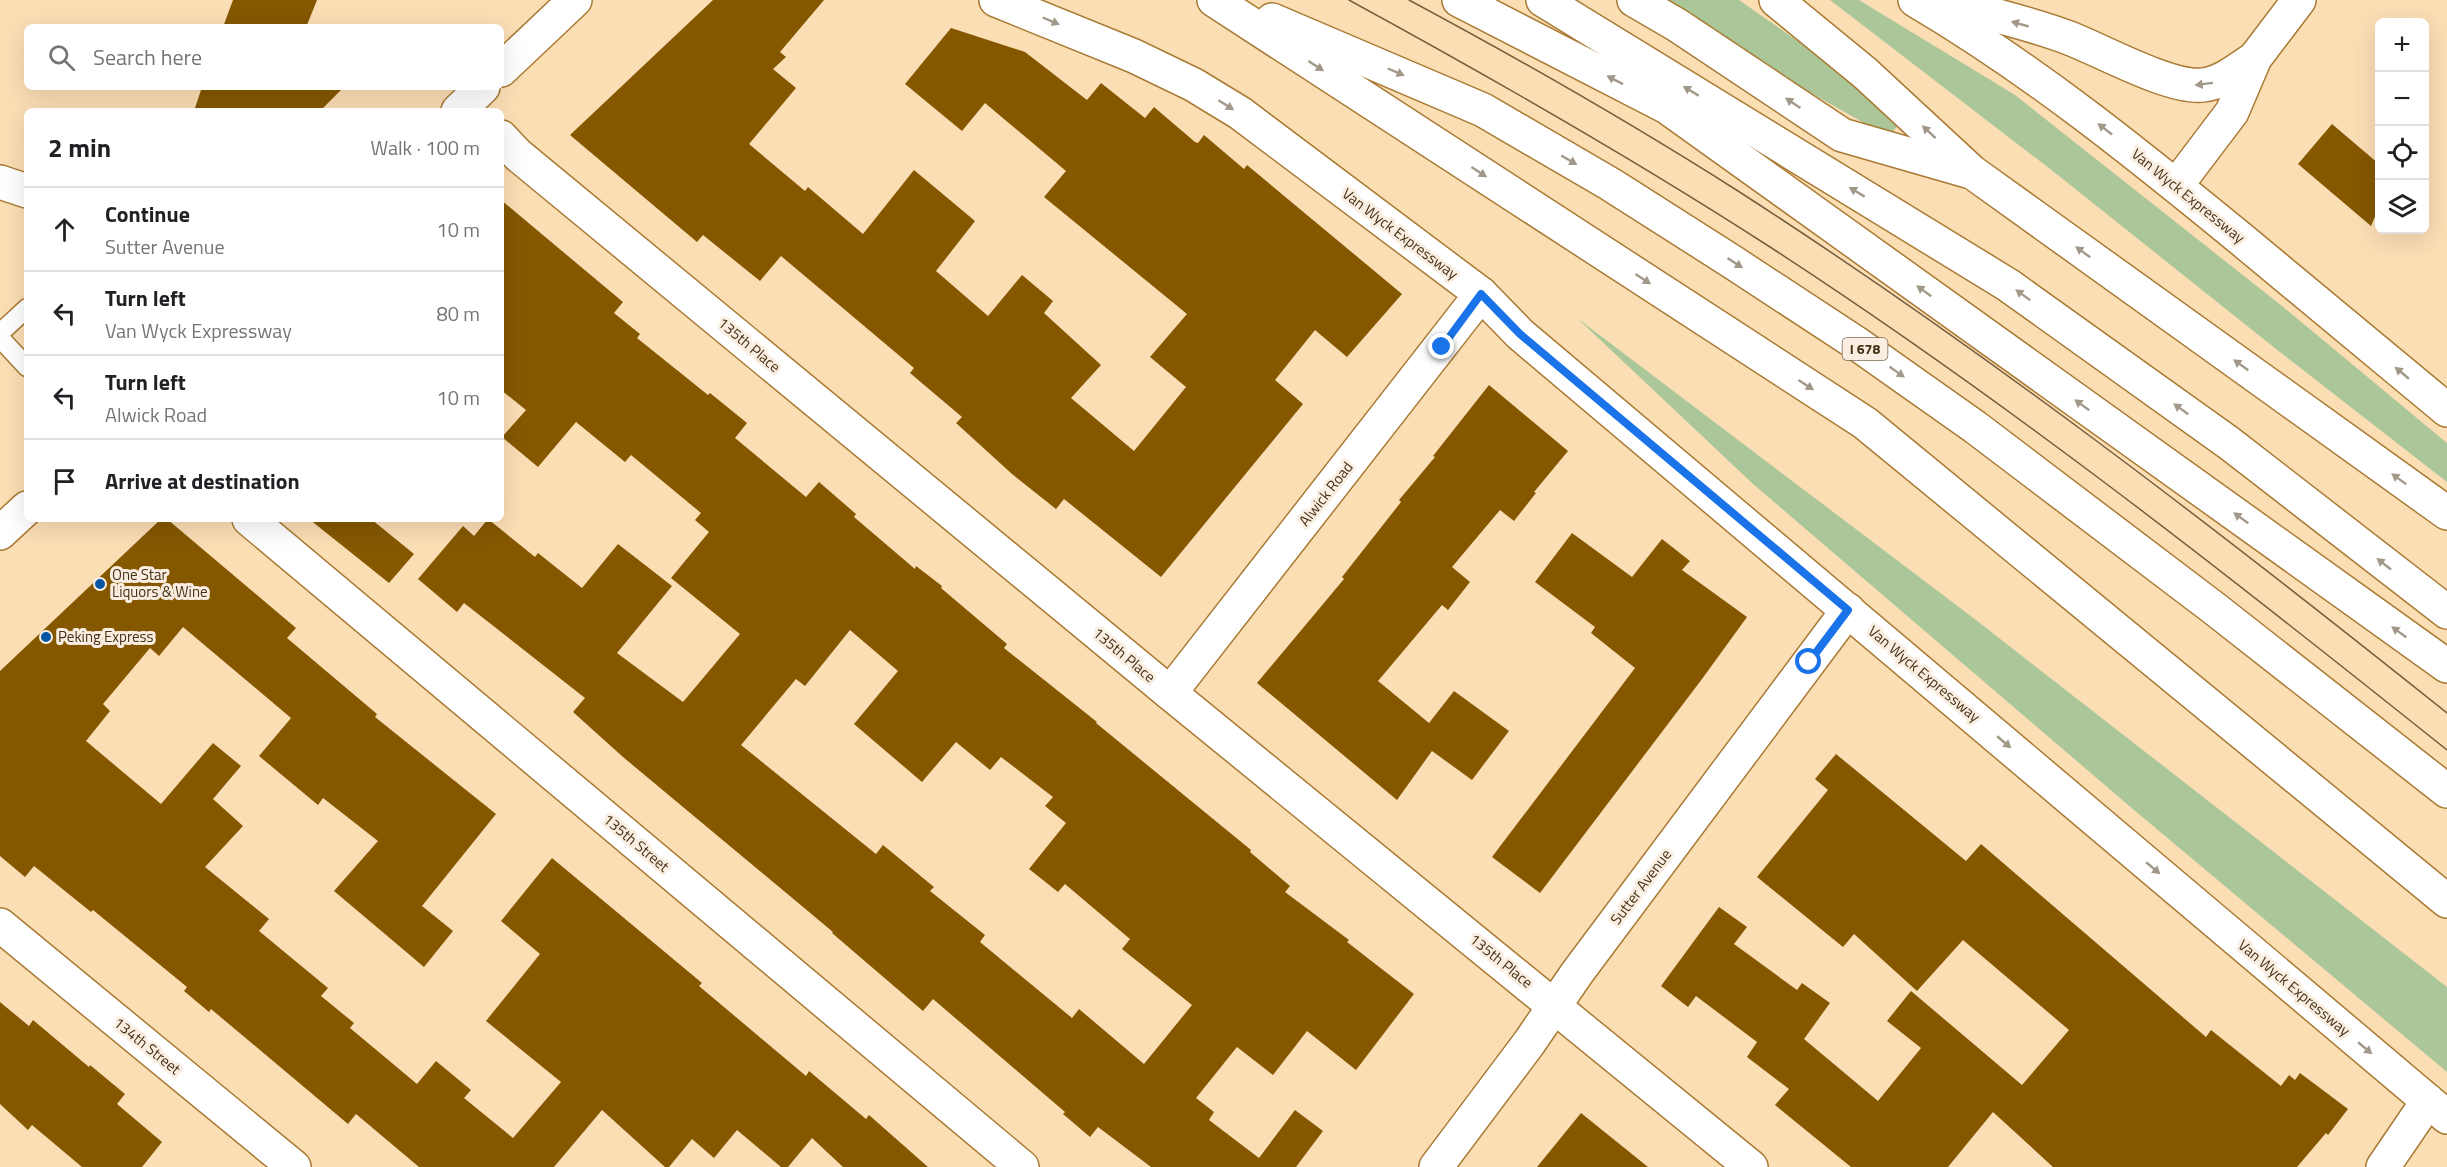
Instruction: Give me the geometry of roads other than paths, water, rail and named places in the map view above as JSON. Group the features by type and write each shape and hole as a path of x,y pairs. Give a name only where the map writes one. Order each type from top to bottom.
{"main road":[{"path":"504,67 575,0"},
{"name":"Van Wyck Expressway","path":"996,0 1134,56 1203,91 1240,113 1481,294 1520,334 2438,1109"},
{"path":"1214,0 1865,423 2447,901"},
{"name":"I 678","path":"1226,0 1484,110 1610,184 1734,263 1856,343 1975,427 2206,602 2447,791"},
{"path":"1459,0 1667,107 2447,666"},
{"path":"1543,0 2008,285 2229,443 2447,612"},
{"path":"1634,0 1677,25 1842,135 1972,172"},
{"path":"1776,0 1865,73 1972,172 2447,513"},
{"name":"Van Wyck Expressway","path":"1915,0 2012,61 2072,103 2447,410"},
{"path":"1940,0 2067,38 2171,81 2191,85 2215,82 2255,58"},
{"path":"2176,186 2232,112 2255,58 2300,0"},
{"name":"135th Place","path":"504,140 518,155 1170,693 1751,1167"},
{"path":"0,182 24,191"},
{"name":"Alwick Road","path":"1170,693 1481,294"},
{"path":"0,533 24,511"},
{"name":"135th Street","path":"253,522 1022,1167"},
{"name":"Sutter Avenue","path":"1436,1167 1848,610"},
{"name":"134th Street","path":"0,925 294,1167"},
{"path":"2383,1167 2438,1109"}],"lane":[{"path":"0,333 24,311"},
{"path":"0,338 24,364"}],"tram line":[{"path":"1349,0 1615,151 1719,214 1858,305 2115,490 2447,750"},
{"path":"1409,0 1575,92 1698,166 1921,314 2187,509 2447,713"}],"place":[{"name":"One Star Liquors & Wine","path":"100,584"},
{"name":"Peking Express","path":"46,637"}]}
